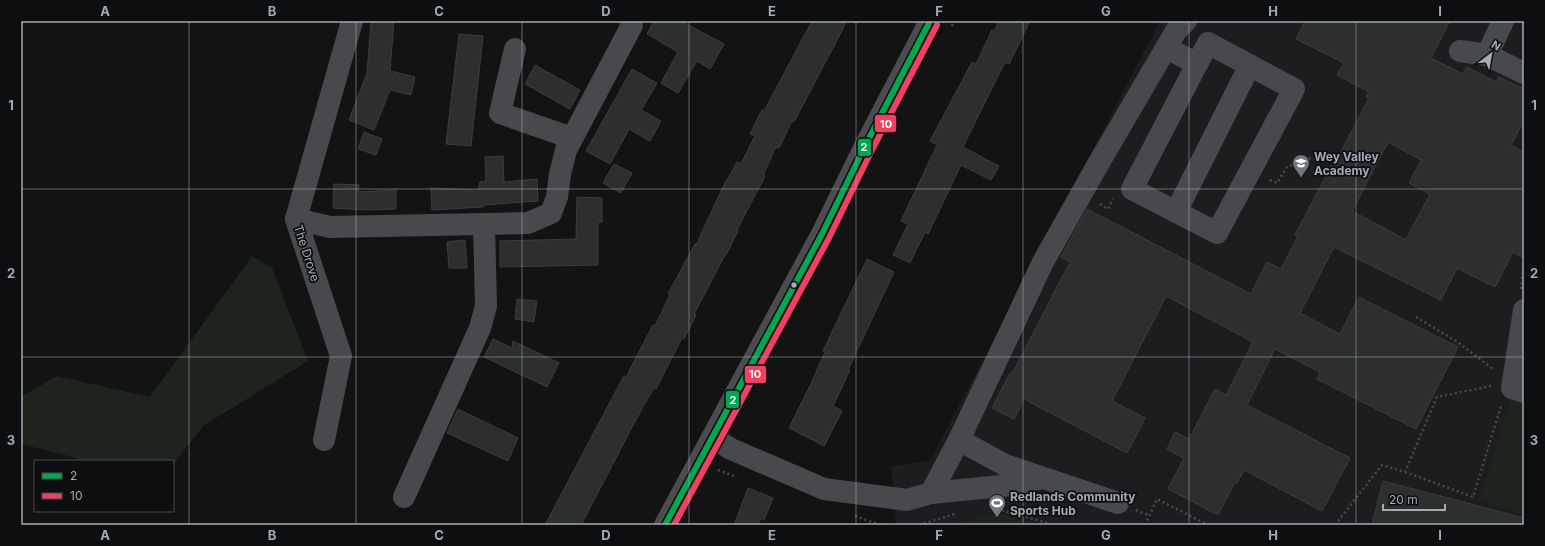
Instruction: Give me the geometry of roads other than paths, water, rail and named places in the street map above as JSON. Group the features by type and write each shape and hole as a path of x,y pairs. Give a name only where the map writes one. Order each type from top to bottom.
{"main road":[{"path":"665,525 822,234 865,146 930,21"}],"street":[{"name":"The Drove","path":"324,440 341,356 296,219 352,21"},
{"path":"296,219 330,227 528,223 551,213 557,197 560,174 566,150 632,25 632,21"},
{"path":"931,493 1044,262 1097,166 1176,31 1186,21"},
{"path":"1487,55 1503,21"},
{"path":"1208,43 1250,65 1294,88 1217,233 1132,189 1208,43"},
{"path":"1167,48 1197,64"},
{"path":"515,49 500,113 572,138"},
{"path":"1460,52 1487,55 1524,73"},
{"path":"1176,212 1250,65"},
{"path":"404,498 480,328 486,306 484,224"},
{"path":"1522,303 1512,388 1524,392"},
{"path":"713,438 731,449 824,489 907,500 931,493 1012,485 1043,478"},
{"path":"958,440 1005,465 1118,503"}],"place":[{"name":"Wey Valley Academy","path":"1301,178"},
{"name":"Redlands Community Sports Hub","path":"997,518"}]}
